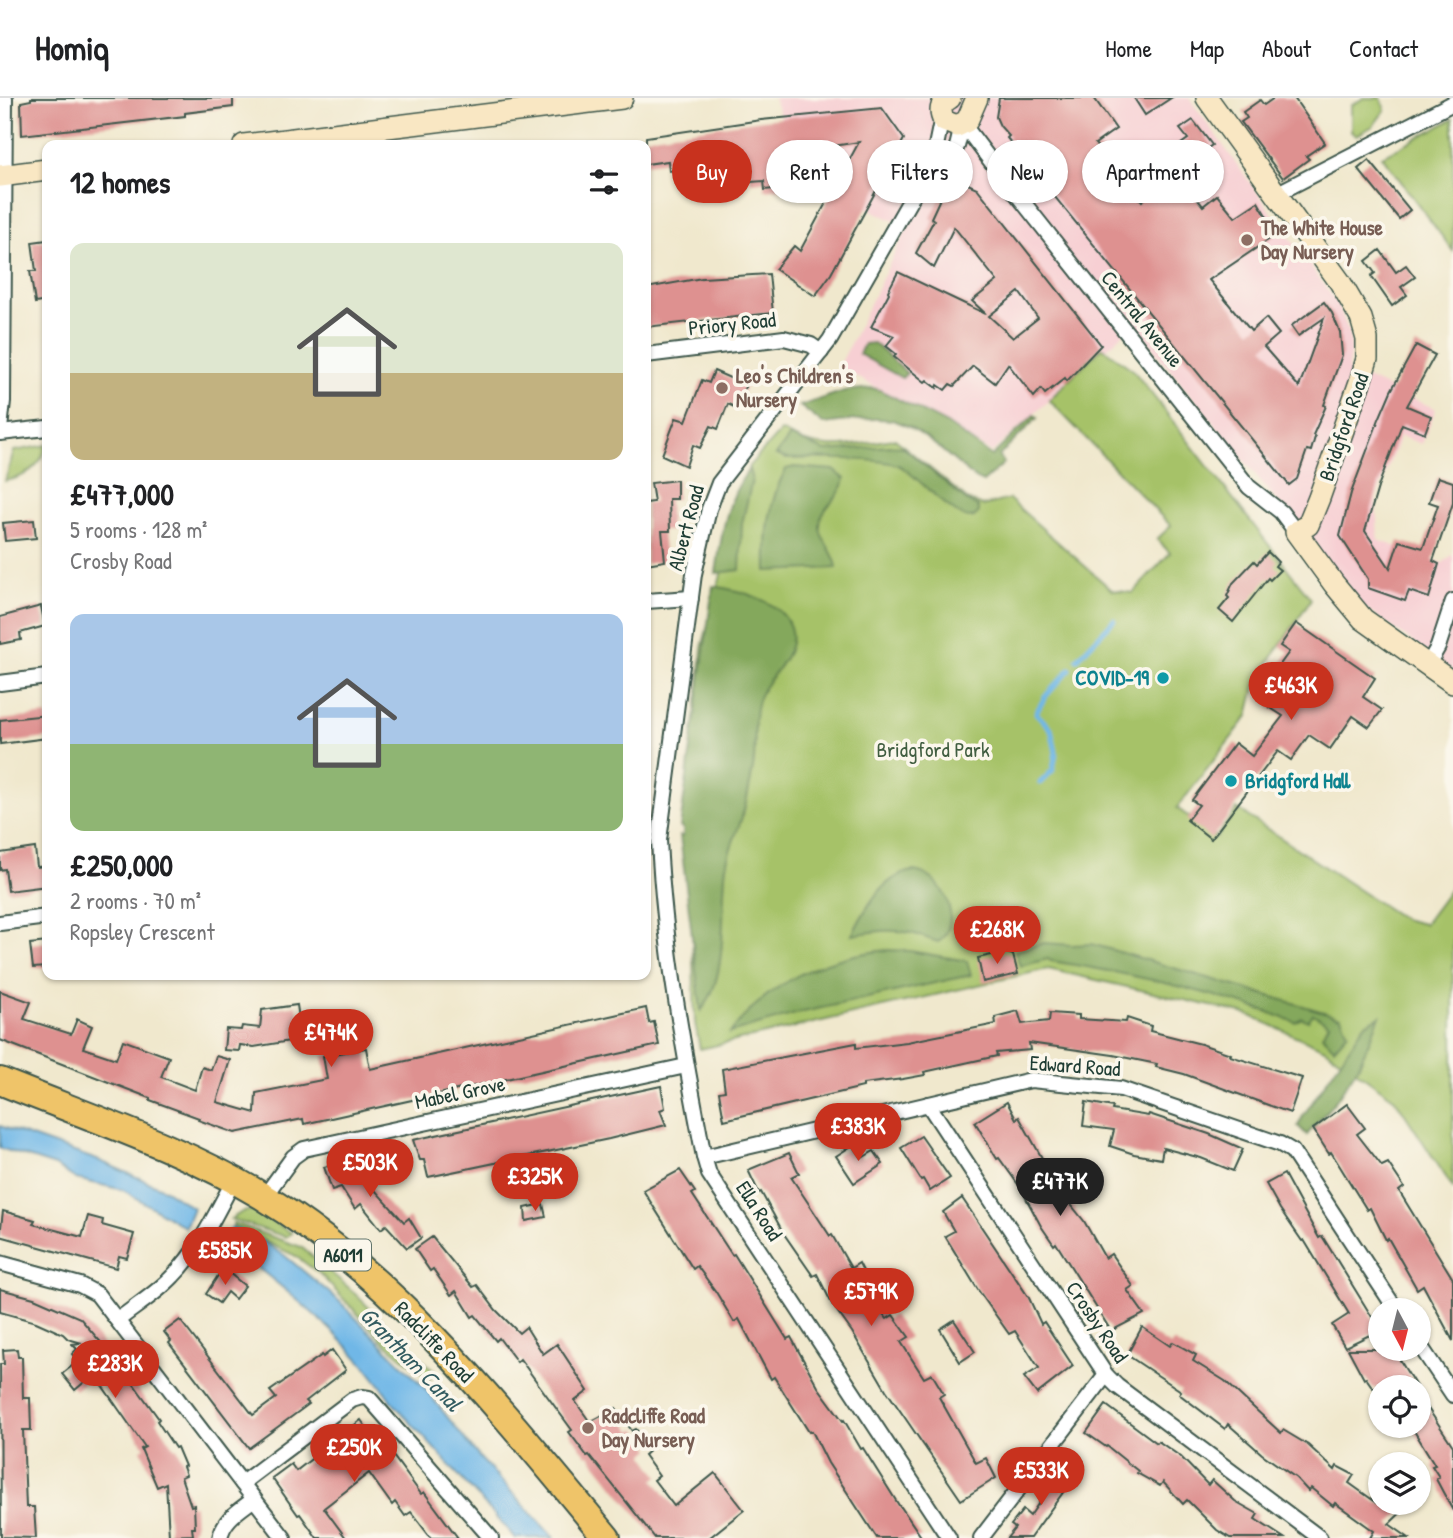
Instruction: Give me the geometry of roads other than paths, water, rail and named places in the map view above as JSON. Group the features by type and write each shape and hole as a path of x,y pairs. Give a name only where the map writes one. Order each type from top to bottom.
{"highway":[{"name":"Radcliffe Road","path":"0,1082 166,1148 234,1180 264,1197 339,1251 410,1316 470,1378 607,1538"}],"street":[{"path":"5,98 2,175 4,401 0,431 42,428"},
{"path":"284,140 622,98"},
{"name":"Bridgford Road","path":"1207,98 1350,298 1361,318 1367,339 1367,359 1360,383 1319,499 1308,525 1296,533"},
{"path":"1276,194 1453,103"},
{"name":"Albert Road","path":"955,109 960,140"},
{"name":"Albert Road","path":"939,140 955,109"},
{"name":"Central Avenue","path":"955,109 996,168 1249,486 1281,512 1296,533"},
{"path":"2,175 42,171"},
{"name":"Albert Road","path":"687,1066 661,882 652,841 694,574 709,509 719,483 821,352 908,203"},
{"name":"Priory Road","path":"651,354 784,338 811,345 821,352"},
{"path":"1296,533 1363,619 1453,683"},
{"path":"651,601 691,598"},
{"path":"1427,666 1438,647 1453,601"},
{"path":"0,683 42,678"},
{"path":"0,923 42,918"},
{"name":"Ella Road","path":"687,1066 709,1174 949,1538"},
{"name":"Mabel Grove","path":"264,1197 293,1157 304,1149 687,1066"},
{"name":"Edward Road","path":"704,1157 1031,1080 1121,1089 1280,1144 1292,1151 1388,1298"},
{"name":"Crosby Road","path":"928,1104 1106,1375 1320,1538"},
{"path":"118,1320 176,1274 201,1242 234,1180"},
{"path":"0,1263 80,1285 97,1294 284,1538"},
{"path":"1431,1362 1453,1395"},
{"path":"981,1538 1106,1375"},
{"path":"242,1483 352,1400 366,1397 491,1538"},
{"path":"220,1538 221,1530 227,1521 254,1499"}],"water":[{"path":"0,1126 100,1161 164,1189 193,1208 185,1227 123,1190 76,1179 55,1166 0,1148"},
{"name":"Grantham Canal","path":"232,1227 284,1255 337,1299 422,1385 480,1458 554,1538 515,1538 392,1402 351,1350 301,1303 223,1243"}],"waterway":[{"path":"1077,659 1114,620"},
{"path":"1040,783 1053,770 1056,752 1051,729 1036,713 1045,697 1070,669"}],"place":[{"name":"The White House Day Nursery","path":"1247,240"},
{"name":"Leo's Children's Nursery","path":"722,388"},
{"name":"COVID-19","path":"1163,678"},
{"name":"Bridgford Hall","path":"1231,781"},
{"name":"Radcliffe Road Day Nursery","path":"588,1428"}],"park label":[{"name":"Bridgford Park","path":"933,750"}]}
